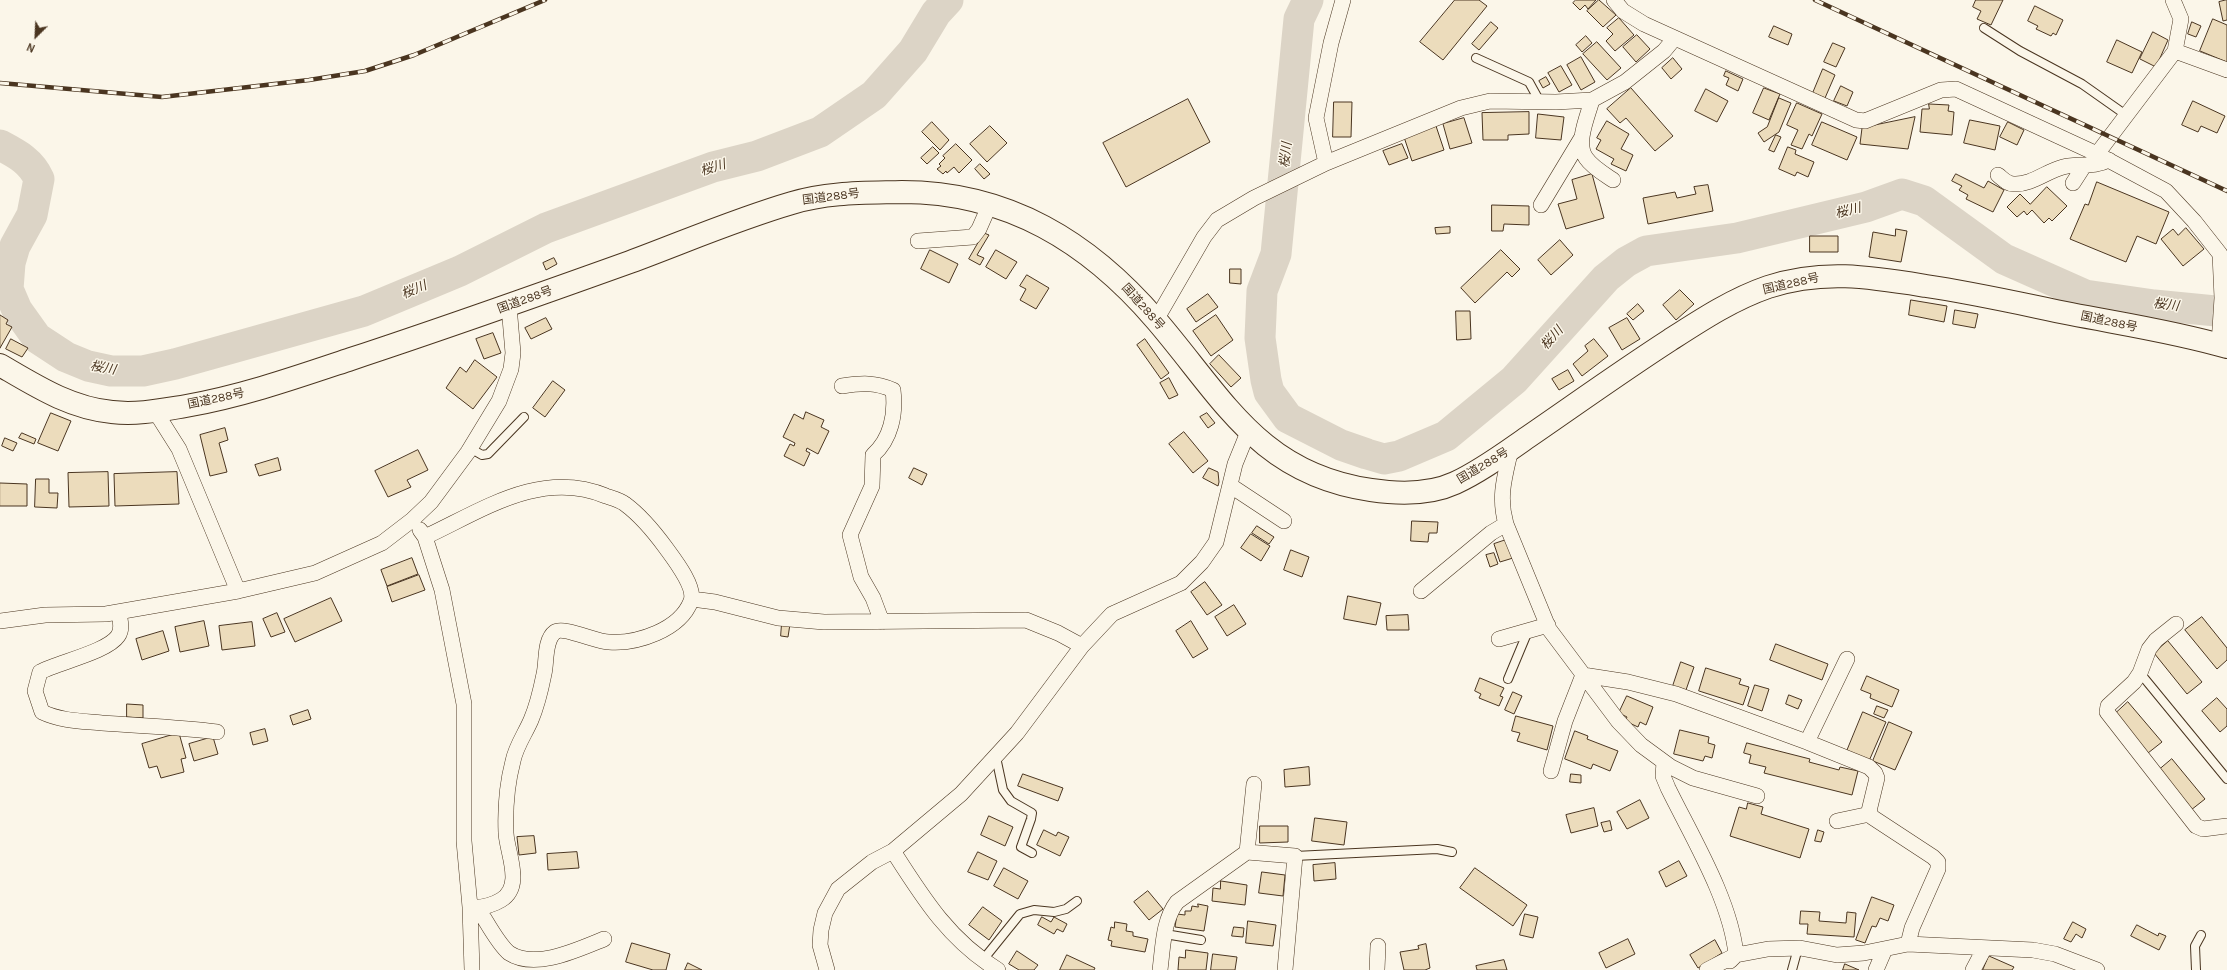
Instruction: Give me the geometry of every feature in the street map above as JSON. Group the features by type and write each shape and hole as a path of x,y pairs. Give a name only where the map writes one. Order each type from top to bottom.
{"highway":[{"name":"国道288号","path":"0,365 44,391 73,404 109,412 155,411 209,402 283,382 509,306 789,204 812,198 845,193 916,192 947,195 990,204 1030,219 1058,233 1086,252 1129,290 1156,320 1248,432 1272,453 1304,472 1348,487 1379,492 1421,492 1456,482 1511,449 1640,359 1700,321 1763,289 1811,277 1838,275 1858,276 1953,290 2223,339"}],"street":[{"path":"1324,164 1316,118 1343,0"},
{"path":"1614,0 1623,11 1644,24 1674,39 1856,120 1865,121 1941,90 1956,89 2103,157 2166,191 2194,221 2220,254 2223,339"},
{"path":"1998,175 2009,183 2016,184 2029,182 2065,166 2093,166 2103,157 2126,115 2175,51 2181,19 2173,0"},
{"path":"1156,320 1204,237 1217,220 1254,198 1324,164 1461,108 1490,101 1540,102 1592,100 1625,82 1664,51 1674,39"},
{"path":"2175,51 2227,70"},
{"path":"1592,100 1582,136 1581,151 1586,159 1613,180"},
{"path":"1541,205 1582,136"},
{"path":"2073,183 2084,166"},
{"path":"918,241 973,237 979,229 990,204"},
{"path":"0,621 45,615 106,614 238,591 315,573 382,543 412,520 431,502 470,448 499,401 511,369 513,353 509,306"},
{"path":"842,386 866,383 880,384 893,390 894,418 883,446 873,455 872,486 850,534 861,577 882,622"},
{"path":"155,411 179,448 238,591"},
{"path":"827,970 820,945 825,913 838,889 872,862 893,851 962,794 1017,733 1082,646 1112,614 1181,583 1202,562 1216,542 1241,445 1248,432"},
{"path":"1511,449 1501,492 1502,510 1506,524 1548,625 1583,675 1640,745 1664,762 1693,778 1757,796"},
{"path":"425,537 478,510 522,492 568,486 594,491 624,503 657,536 680,566 690,589 692,599 687,609 674,622 639,640 610,642 593,640 562,630 555,632 551,636 548,646 545,672 532,718 519,743 509,782 505,813 506,836 513,876 511,886 506,897 496,903 473,907"},
{"path":"1231,486 1284,521"},
{"path":"412,520 425,537 442,590 464,704 464,841 473,907 472,970"},
{"path":"1421,591 1491,533 1506,524"},
{"path":"692,599 715,602 778,618 824,622 1026,620 1058,633 1082,646"},
{"path":"119,612 122,628 118,636 113,641 100,649 51,666 40,672 35,692 42,712 52,717 81,721 147,727 184,728 217,732"},
{"path":"2176,624 2156,640 2149,650 2140,673 2127,690 2108,706 2107,712 2196,826 2203,829 2227,826"},
{"path":"1499,639 1548,625"},
{"path":"1807,742 1847,659"},
{"path":"1583,675 1628,682 1676,694 1807,742 1869,767 1876,773 1877,778 1869,811 1872,817 1933,857 1938,862 1938,869 1912,928 1908,944"},
{"path":"1551,771 1565,721 1583,675"},
{"path":"1664,762 1663,776 1722,900 1735,941 1736,954 1724,970"},
{"path":"1247,852 1254,784"},
{"path":"1837,821 1870,814"},
{"path":"893,851 926,902 953,936 982,960 998,970"},
{"path":"1160,970 1165,934 1171,910 1177,902 1247,852 1296,856 1284,970"},
{"path":"473,907 508,952 516,958 530,962 542,962 604,939"},
{"path":"1707,970 1736,954 1768,949 1798,948 1837,955 1864,953 1908,944 1984,949 2033,950 2055,954 2071,965 2097,970"},
{"path":"1377,970 1378,946"},
{"path":"1876,970 1885,949"},
{"path":"1973,970 1984,949"}],"lane":[{"path":"1984,28 2020,51 2082,84 2126,115"},
{"path":"1476,58 1529,82 1540,102"},
{"path":"470,448 482,455 488,454 524,417"},
{"path":"1508,679 1528,630"},
{"path":"2140,673 2227,779"},
{"path":"996,757 1004,790 1011,801 1032,813 1032,819 1021,848 1032,853"},
{"path":"1296,856 1437,849 1452,852"},
{"path":"982,960 1020,914 1034,910 1054,912 1066,909 1077,901"},
{"path":"1165,934 1201,940"},
{"path":"2196,970 2195,946 2201,934"},
{"path":"1792,970 1798,948"}],"building":[{"path":"1455,0 1479,0 1487,6 1443,60 1420,42"},
{"path":"1576,0 1596,0 1588,9 1585,5 1580,10 1573,3"},
{"path":"1599,0 1616,15 1603,27 1587,11"},
{"path":"1976,0 2003,0 1991,25 1977,19 1981,11 1973,7"},
{"path":"2227,0 2227,20 2223,21 2219,2"},
{"path":"2035,6 2063,20 2056,35 2053,33 2051,36 2036,29 2038,26 2028,21"},
{"path":"1619,18 1634,35 1615,51 1606,41 1613,34 1607,28"},
{"path":"2213,19 2227,25 2227,62 2200,51"},
{"path":"1491,22 1498,28 1479,50 1472,44"},
{"path":"2192,22 2201,26 2196,37 2188,34"},
{"path":"1774,26 1792,34 1788,45 1769,37"},
{"path":"2153,32 2168,40 2156,67 2140,59"},
{"path":"1637,35 1650,49 1636,62 1623,47"},
{"path":"1586,36 1592,43 1582,52 1576,45"},
{"path":"2117,40 2142,52 2132,73 2107,62"},
{"path":"1597,42 1621,68 1607,80 1583,54"},
{"path":"1833,43 1845,48 1836,67 1824,62"},
{"path":"1581,57 1595,82 1581,90 1567,65"},
{"path":"1673,58 1682,69 1671,79 1662,68"},
{"path":"1561,66 1572,85 1559,92 1548,73"},
{"path":"1823,69 1835,75 1825,98 1813,93"},
{"path":"1726,71 1743,79 1738,91 1726,85 1729,78 1724,76"},
{"path":"1546,77 1550,84 1543,88 1539,81"},
{"path":"1841,86 1853,92 1847,106 1834,101"},
{"path":"1631,88 1673,136 1655,151 1626,118 1620,123 1607,109"},
{"path":"1764,88 1780,94 1769,120 1753,113"},
{"path":"1706,89 1728,101 1717,122 1695,111"},
{"path":"1779,98 1791,103 1779,132 1764,142 1758,133 1767,127"},
{"path":"1188,99 1210,142 1126,187 1103,143"},
{"path":"2193,101 2225,116 2217,133 2201,126 2198,132 2182,125"},
{"path":"1334,102 1352,102 1351,137 1333,137"},
{"path":"1797,103 1822,114 1812,136 1809,134 1802,149 1791,145 1798,130 1787,125"},
{"path":"1929,104 1949,105 1948,111 1954,112 1952,135 1920,132 1922,109 1929,109"},
{"path":"1529,112 1529,134 1508,135 1508,140 1483,140 1482,113"},
{"path":"1538,114 1564,117 1561,140 1536,138"},
{"path":"1915,117 1908,149 1860,144 1862,128"},
{"path":"1464,118 1472,143 1450,149 1443,124"},
{"path":"1970,120 2000,126 1995,150 1964,143"},
{"path":"1607,121 1629,134 1621,149 1633,155 1626,171 1611,164 1614,159 1596,149 1601,140 1597,138"},
{"path":"932,122 949,140 940,150 922,132"},
{"path":"1822,122 1857,137 1847,160 1812,145"},
{"path":"2008,122 2024,130 2017,145 2000,137"},
{"path":"990,126 1007,143 987,162 970,144"},
{"path":"1436,126 1444,150 1412,161 1404,137"},
{"path":"1776,135 1781,137 1774,152 1769,150"},
{"path":"956,144 972,160 959,173 954,167 947,173 946,171 943,174 937,169 941,166 939,164 945,158 943,156"},
{"path":"1402,144 1408,158 1389,165 1383,151"},
{"path":"933,147 939,153 927,164 921,158"},
{"path":"1788,147 1796,150 1795,154 1814,162 1808,177 1797,172 1795,176 1779,169"},
{"path":"980,164 990,174 984,179 975,169"},
{"path":"1592,174 1604,218 1566,229 1558,204 1577,199 1572,180"},
{"path":"1956,174 1984,188 1988,181 2004,190 1993,212 1966,199 1968,195 1959,190 1962,186 1952,181"},
{"path":"2097,182 2169,212 2156,244 2137,236 2126,262 2070,239 2085,204 2088,205"},
{"path":"1708,185 1713,211 1648,224 1643,198 1675,192 1677,198 1696,194 1694,187"},
{"path":"2047,187 2067,206 2052,221 2049,218 2044,223 2032,210 2027,215 2024,211 2017,217 2007,207 2020,194 2030,204"},
{"path":"1492,205 1529,206 1529,225 1504,224 1503,231 1492,231"},
{"path":"1450,227 1450,233 1436,234 1435,228"},
{"path":"2186,228 2204,249 2183,266 2161,239 2173,229 2178,235"},
{"path":"1896,229 1907,231 1901,262 1869,257 1873,232 1895,236"},
{"path":"984,233 989,235 977,255 984,258 980,265 969,259"},
{"path":"1810,236 1838,236 1838,252 1810,252"},
{"path":"1560,240 1573,255 1551,275 1538,260"},
{"path":"930,250 958,264 949,283 921,269"},
{"path":"996,250 1017,262 1006,279 986,267"},
{"path":"1501,250 1520,269 1512,277 1507,272 1475,303 1461,288"},
{"path":"554,258 557,264 546,270 543,263"},
{"path":"1230,269 1241,269 1241,284 1230,283"},
{"path":"1027,275 1049,288 1036,309 1020,300 1026,289 1020,286"},
{"path":"1680,290 1694,304 1676,320 1663,305"},
{"path":"1208,294 1218,307 1196,322 1187,309"},
{"path":"1911,300 1947,306 1944,322 1909,315"},
{"path":"1638,304 1644,311 1633,320 1627,314"},
{"path":"1955,310 1978,314 1975,328 1953,324"},
{"path":"1456,311 1470,311 1471,339 1457,340"},
{"path":"0,315 8,320 6,324 12,327 0,348"},
{"path":"1216,315 1233,340 1211,356 1193,331"},
{"path":"546,318 552,329 531,339 525,328"},
{"path":"1627,318 1640,339 1622,350 1609,328"},
{"path":"493,333 501,353 484,359 476,339"},
{"path":"11,339 28,348 22,357 6,349"},
{"path":"1145,339 1169,373 1161,379 1137,345"},
{"path":"1594,339 1608,356 1582,376 1573,364 1588,351 1585,346"},
{"path":"1219,355 1241,378 1231,387 1210,364"},
{"path":"475,360 497,377 473,409 446,388 460,367 466,372"},
{"path":"1568,370 1574,381 1559,390 1552,379"},
{"path":"1169,378 1178,395 1169,399 1160,383"},
{"path":"553,381 565,390 545,417 533,408"},
{"path":"806,412 824,420 821,427 829,431 818,454 807,448 806,451 810,453 804,466 784,456 790,444 794,446 795,443 783,437 794,414 803,419"},
{"path":"51,413 71,421 58,451 38,443"},
{"path":"1207,413 1215,423 1208,428 1200,417"},
{"path":"225,428 228,440 219,443 227,472 210,476 200,435"},
{"path":"1184,432 1208,461 1193,473 1169,444"},
{"path":"22,433 36,439 34,444 19,438"},
{"path":"5,438 17,443 13,451 2,446"},
{"path":"418,450 428,470 407,480 411,487 388,497 375,471"},
{"path":"278,458 281,470 259,476 255,465"},
{"path":"914,468 927,474 922,485 909,478"},
{"path":"1209,468 1218,472 1218,486 1203,478"},
{"path":"108,472 109,506 69,507 68,473"},
{"path":"177,472 179,504 115,506 114,474"},
{"path":"36,479 49,479 49,493 58,493 57,508 35,507"},
{"path":"0,483 27,484 27,506 0,506"},
{"path":"1412,521 1438,522 1437,533 1429,533 1428,542 1411,541"},
{"path":"1257,526 1274,537 1269,544 1252,533"},
{"path":"1251,534 1270,546 1261,561 1241,548"},
{"path":"1506,540 1513,558 1500,562 1494,544"},
{"path":"1291,550 1309,557 1302,577 1284,570"},
{"path":"1494,553 1498,564 1490,567 1486,555"},
{"path":"412,558 418,574 387,586 381,570"},
{"path":"419,575 425,590 392,602 387,587"},
{"path":"1205,582 1222,605 1207,615 1191,592"},
{"path":"1348,596 1381,603 1376,625 1344,619"},
{"path":"331,598 342,621 295,642 284,619"},
{"path":"1234,605 1246,624 1227,636 1215,617"},
{"path":"277,613 285,632 271,637 263,619"},
{"path":"1408,615 1409,630 1387,630 1386,616"},
{"path":"2202,617 2227,648 2227,660 2217,669 2185,630"},
{"path":"204,621 209,646 180,652 175,627"},
{"path":"1191,621 1208,649 1193,658 1176,631"},
{"path":"252,622 255,646 222,650 219,626"},
{"path":"782,623 790,624 788,637 781,636"},
{"path":"163,631 169,651 142,660 136,639"},
{"path":"2168,641 2202,682 2187,694 2154,653"},
{"path":"1776,644 1828,664 1822,680 1770,660"},
{"path":"1681,662 1694,667 1686,690 1673,686"},
{"path":"1706,668 1741,679 1739,684 1749,687 1743,705 1699,691"},
{"path":"1867,676 1899,690 1892,707 1870,698 1871,694 1861,690"},
{"path":"1480,678 1504,688 1500,696 1503,697 1499,706 1479,698 1481,694 1475,691"},
{"path":"1755,685 1769,689 1762,711 1748,706"},
{"path":"1513,692 1522,696 1514,714 1505,710"},
{"path":"1789,695 1802,700 1798,709 1786,704"},
{"path":"1627,696 1653,707 1646,725 1640,722 1638,727 1625,721 1627,717 1619,713"},
{"path":"2217,698 2227,709 2227,726 2220,732 2202,711"},
{"path":"2128,702 2162,742 2148,753 2115,714"},
{"path":"127,704 143,705 143,718 127,717"},
{"path":"1877,706 1888,710 1884,718 1874,714"},
{"path":"308,710 311,719 293,725 290,716"},
{"path":"1863,712 1886,722 1869,761 1847,751"},
{"path":"1516,716 1553,726 1547,750 1517,741 1520,733 1512,731"},
{"path":"1889,722 1912,732 1895,770 1873,761"},
{"path":"265,729 268,741 253,745 250,733"},
{"path":"1680,730 1709,737 1708,743 1715,745 1712,758 1705,756 1703,761 1674,754"},
{"path":"1575,731 1588,736 1587,739 1618,751 1610,771 1593,764 1591,769 1565,759"},
{"path":"179,733 186,758 181,759 184,772 161,778 157,766 149,768 142,744"},
{"path":"213,737 218,754 194,761 189,744"},
{"path":"1747,743 1810,759 1809,762 1839,770 1840,767 1858,771 1852,795 1764,773 1766,767 1749,763 1751,755 1744,753"},
{"path":"2172,759 2205,799 2191,810 2159,770"},
{"path":"1309,767 1310,785 1285,787 1284,770"},
{"path":"1023,774 1063,788 1058,801 1018,786"},
{"path":"1571,774 1581,775 1581,783 1570,782"},
{"path":"1640,800 1649,818 1627,829 1617,812"},
{"path":"1748,803 1763,807 1761,814 1809,829 1800,858 1730,836 1739,807 1746,809"},
{"path":"1594,808 1598,826 1571,833 1566,815"},
{"path":"989,816 1013,827 1005,846 981,835"},
{"path":"1315,818 1347,822 1344,845 1312,841"},
{"path":"1610,821 1612,830 1604,832 1601,823"},
{"path":"1260,826 1288,826 1288,842 1260,843"},
{"path":"1044,830 1056,836 1058,832 1069,837 1060,856 1037,845"},
{"path":"1818,830 1824,832 1821,842 1815,841"},
{"path":"534,836 536,853 519,855 517,837"},
{"path":"577,852 579,868 548,870 547,854"},
{"path":"978,852 997,861 988,880 968,872"},
{"path":"1679,861 1687,876 1666,887 1659,872"},
{"path":"1335,863 1336,879 1314,881 1313,865"},
{"path":"1004,868 1028,881 1018,899 994,886"},
{"path":"1475,868 1527,905 1513,926 1460,888"},
{"path":"1262,872 1285,875 1283,896 1259,893"},
{"path":"1221,881 1247,885 1245,905 1212,901 1213,888 1220,889"},
{"path":"1148,891 1163,909 1149,920 1134,902"},
{"path":"1872,897 1894,905 1888,921 1880,918 1876,927 1872,926 1865,943 1856,940"},
{"path":"1198,904 1208,906 1204,931 1175,927 1177,914 1185,915 1185,911 1191,911 1192,906 1198,907"},
{"path":"983,907 1002,921 989,940 969,925"},
{"path":"1801,911 1820,912 1819,921 1846,923 1847,912 1856,913 1854,937 1807,934 1808,924 1800,924"},
{"path":"1525,914 1538,917 1533,938 1520,935"},
{"path":"1042,917 1051,922 1054,917 1067,924 1063,932 1057,929 1054,934 1038,925"},
{"path":"1248,921 1276,925 1273,946 1246,943"},
{"path":"1115,922 1127,924 1126,931 1133,932 1133,936 1148,939 1145,952 1111,946 1112,941 1108,940 1111,927 1114,928"},
{"path":"2073,922 2086,929 2082,938 2076,934 2071,942 2064,939"},
{"path":"2137,925 2158,936 2159,933 2166,936 2159,950 2131,936"},
{"path":"1234,927 1244,928 1243,937 1232,936"},
{"path":"1628,939 1635,954 1606,968 1599,953"},
{"path":"1715,940 1722,953 1698,968 1690,955"},
{"path":"632,943 670,954 666,970 653,970 626,962"},
{"path":"1426,944 1430,968 1425,970 1404,970 1400,952 1419,949 1418,946"},
{"path":"1186,950 1208,953 1206,970 1178,970 1179,957 1185,958"},
{"path":"1017,951 1038,965 1034,970 1019,970 1009,964"},
{"path":"1213,954 1237,957 1235,970 1211,970"},
{"path":"1067,955 1095,968 1094,970 1060,970"},
{"path":"1989,956 2014,967 2012,970 1983,970"},
{"path":"1504,960 1507,970 1477,970 1476,966"},
{"path":"688,963 702,970 685,970"},
{"path":"1845,964 1859,970 1843,970"}],"waterway":[{"name":"桜川","path":"0,145 18,155 28,163 39,179 32,215 15,246 10,263 8,289 17,310 37,338 66,357 88,366 111,371 143,371 175,364 364,311 460,271 546,228 713,167 757,156 820,132 874,95 913,51 936,13 948,0"},
{"name":"桜川","path":"1308,0 1299,19 1276,254 1262,291 1260,338 1269,392 1288,418 1341,445 1367,454 1384,459 1399,456 1446,436 1514,380 1606,278 1626,262 1646,251 1737,238 1866,207 1902,194 1924,201 2004,259 2085,295 2154,305 2227,312"}],"railway":[{"path":"0,83 162,97 309,80 365,71 414,55 545,0"},
{"path":"1815,0 2227,191"}]}
